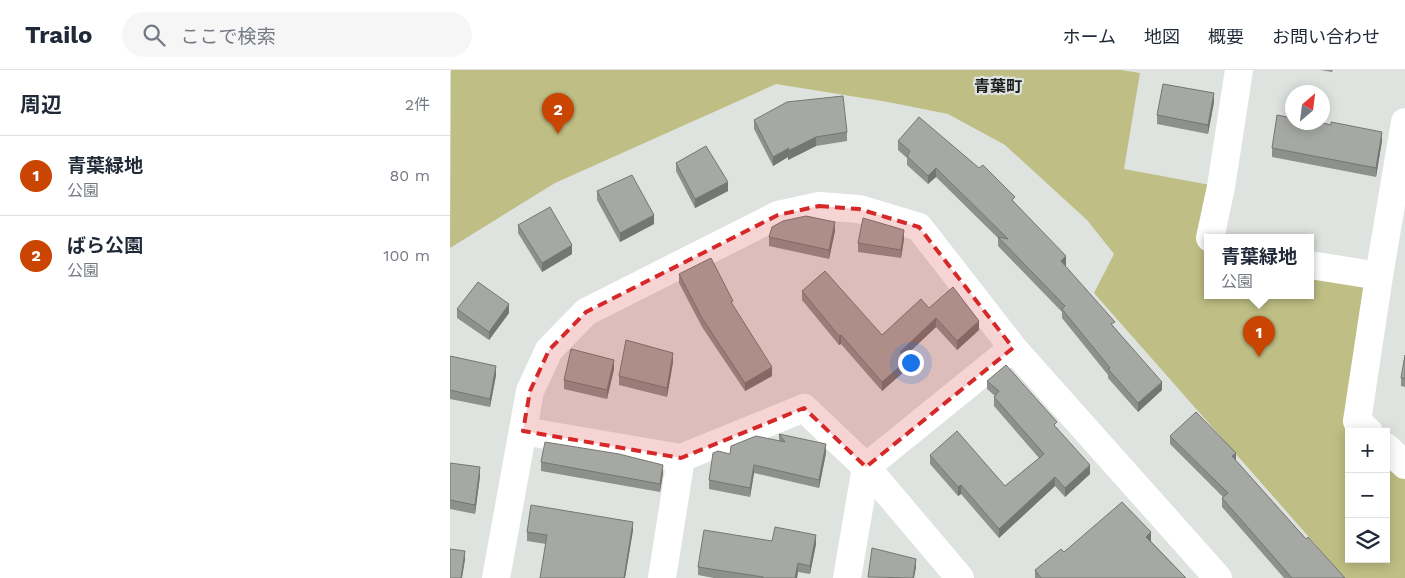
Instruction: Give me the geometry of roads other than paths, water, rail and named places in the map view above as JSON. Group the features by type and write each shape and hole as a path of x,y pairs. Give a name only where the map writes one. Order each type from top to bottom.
{"street":[{"path":"1211,234 1221,187 1239,70"},
{"path":"1365,428 1357,421 1405,122"},
{"path":"496,578 530,391 549,350 586,312 778,215 819,206 859,209 919,227 1013,348 1218,578"},
{"path":"1314,266 1379,276"},
{"path":"847,578 866,467 1013,348"},
{"path":"523,431 681,458 804,408 866,467 960,578"},
{"path":"1390,451 1405,464"},
{"path":"662,578 681,458"}],"place":[{"name":"ばら公園","path":"558,134"},
{"name":"青葉緑地","path":"1259,357"}],"district":[{"name":"青葉町","path":"998,86"}]}
